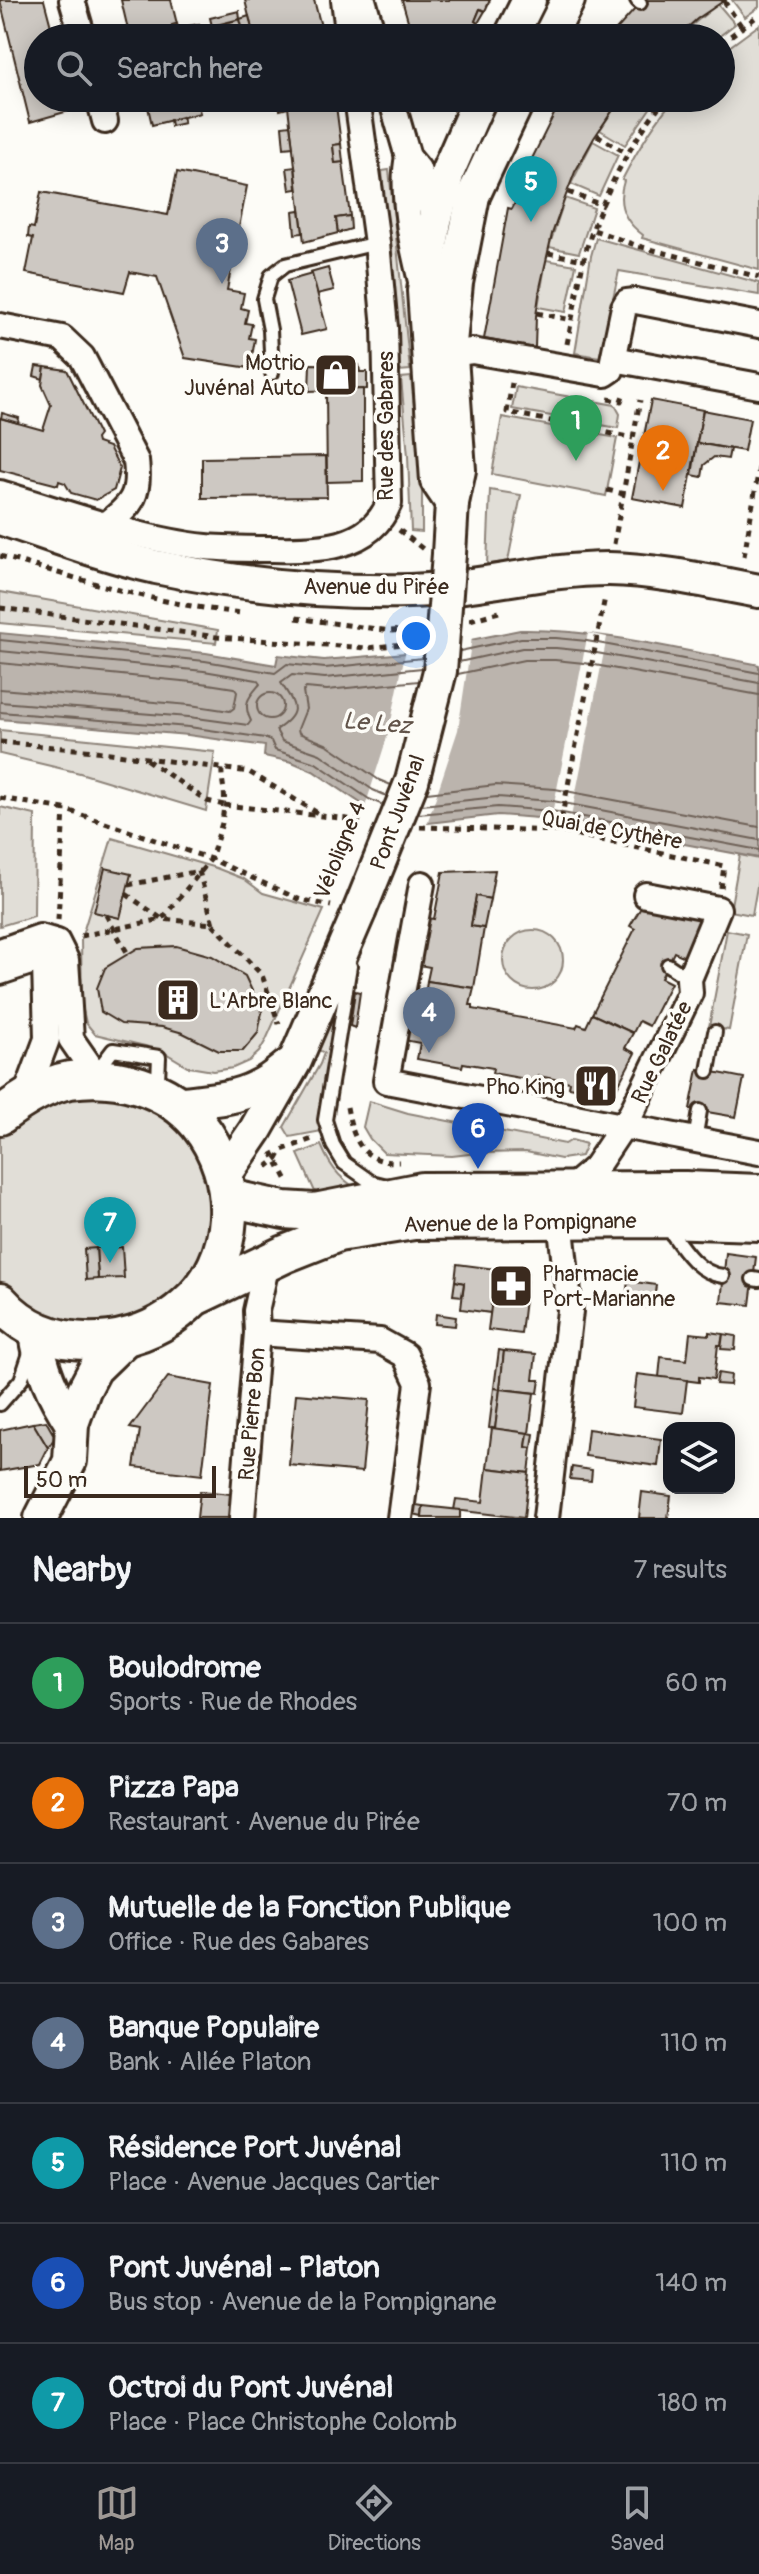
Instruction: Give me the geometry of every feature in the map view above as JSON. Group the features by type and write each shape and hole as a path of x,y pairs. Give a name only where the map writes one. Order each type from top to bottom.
{"main road":[{"path":"517,24 529,0"},
{"path":"556,24 568,0"},
{"path":"440,355 424,291 435,221 451,163 474,112"},
{"path":"440,355 473,196 512,112"},
{"path":"435,221 456,283"},
{"name":"Pont Juvénal","path":"227,1186 295,1061 342,908 412,781 440,671 438,552 459,470 440,355"},
{"name":"Avenue du Pirée","path":"0,518 153,566 248,583 412,591 569,571 609,569 672,575 759,591"},
{"path":"176,1104 230,1098 262,1085 295,1061"},
{"path":"1,1304 36,1332 60,1339 89,1343 127,1338 176,1315 199,1295 219,1264 228,1230 227,1186 197,1123 176,1104 147,1087 98,1078 68,1081 12,1107"},
{"name":"Avenue de la Pompignane","path":"227,1186 249,1200 284,1210 315,1212 422,1191 564,1205 662,1219 759,1222"},
{"name":"Avenue de la Pompignane","path":"199,1295 338,1233 414,1221 685,1190 759,1193"},
{"path":"36,1332 42,1366 57,1401 72,1424"},
{"path":"41,1518 70,1461 72,1424 84,1390 95,1369 127,1338"}],"street":[{"path":"72,0 79,24"},
{"path":"344,0 347,24"},
{"path":"363,0 370,24"},
{"name":"Rue des Gabares","path":"0,493 107,524 206,547 308,550 341,546 371,528 384,515 389,503 385,328 362,112"},
{"path":"395,112 408,157 418,169 435,221"},
{"path":"408,157 404,172 413,250 424,291"},
{"path":"440,355 472,351 599,374 611,370 627,302 636,301 759,325"},
{"path":"0,326 62,338 82,357 136,461 137,492 121,514 107,524"},
{"path":"614,359 759,386"},
{"path":"422,884 386,1081 759,1152"},
{"name":"Rue Galatée","path":"564,1205 595,1168 631,1114 690,993 689,979 722,910 646,895"},
{"path":"0,951 40,937 57,942 66,960 71,1039 98,1078"},
{"path":"0,972 39,959 45,964 47,1039 12,1107"},
{"path":"546,1518 570,1311 564,1205"},
{"name":"Rue Pierre Bon","path":"242,1518 257,1322 267,1263"},
{"path":"199,1295 241,1296 253,1302 257,1322 380,1341 405,1355 418,1383 400,1518"}],"lane":[{"path":"272,373 270,330 264,299 271,276 285,265 377,243"},
{"path":"342,908 325,1120 333,1145 344,1163 355,1172 371,1182 422,1191"},
{"path":"668,965 689,979"},
{"path":"708,1071 715,1032"},
{"path":"695,1140 700,1111"},
{"path":"662,1219 696,1264 711,1274 723,1276"},
{"path":"0,1404 21,1380 36,1332"}],"path":[{"path":"724,1 742,27"},
{"path":"735,32 759,15"},
{"path":"566,353 584,260 594,230 615,177 655,112"},
{"path":"597,135 628,154"},
{"path":"568,192 604,206"},
{"path":"594,230 638,246 759,277"},
{"path":"548,253 584,260"},
{"path":"537,313 572,320"},
{"path":"512,382 507,412 633,438"},
{"path":"606,399 621,401 624,393"},
{"path":"616,533 640,400"},
{"path":"744,556 759,468"},
{"path":"607,490 624,494"},
{"path":"384,515 411,542 438,552"},
{"path":"559,831 606,592"},
{"path":"0,608 217,637 367,648 403,644 423,633"},
{"path":"458,622 509,609"},
{"path":"415,653 418,624"},
{"path":"0,742 95,751 249,772 324,817"},
{"path":"146,759 207,801 324,817"},
{"path":"162,919 211,859 222,823 226,791 221,777 222,768"},
{"path":"0,798 64,809 211,859 298,899 342,908"},
{"path":"64,809 57,942 162,919 213,924"},
{"name":"Véloligne 4","path":"324,817 369,824 371,812"},
{"name":"Quai de Cythère","path":"419,827 559,831 724,866"},
{"path":"128,885 199,871"},
{"path":"199,871 213,924 262,975 295,1061"},
{"path":"126,894 162,919"},
{"path":"106,915 128,954"}],"shaded area":[{"path":"732,0 759,0 759,7 745,17"},
{"path":"718,4 735,24 693,24"},
{"path":"759,25 759,270 642,238 643,235 631,224 621,205 622,180 664,112 735,112 735,43"},
{"path":"612,112 648,112 625,145 600,130"},
{"path":"593,141 618,155 599,196 571,184"},
{"path":"389,170 410,370 399,371 382,171"},
{"path":"565,198 594,208 579,253 549,247"},
{"path":"596,238 759,283 759,295 619,271 600,357 575,353"},
{"path":"546,260 576,265 566,312 538,307"},
{"path":"411,377 422,485 422,532 411,531 401,378"},
{"path":"516,387 615,405 620,414 618,428 512,409"},
{"path":"502,417 617,438 606,496 492,474"},
{"path":"490,490 521,495 508,561 487,565"},
{"path":"0,592 218,630 216,643 0,623"},
{"path":"0,730 215,752 206,811 80,773 0,754"},
{"path":"0,807 35,815 34,916 0,926"},
{"path":"112,838 216,868 244,879 263,893 324,910 266,1040 249,1061 233,1068 213,1071 189,1067 162,1051 95,1034 86,1023 82,1006 81,939"},
{"path":"740,855 759,859 752,915 730,911"},
{"path":"533,930 545,932 554,939 561,948 561,972 554,981 545,988 533,990 521,988 512,981 505,972 503,960 505,948 512,939 521,932"},
{"path":"727,930 747,934 729,1030 709,1027"},
{"path":"339,983 321,1117 322,1131 290,1137 284,1127 320,1064 324,1053 317,1049"},
{"path":"62,1093 147,1100 195,1141 216,1202 202,1265 159,1312 97,1329 35,1313 0,1281 0,1137 8,1127"},
{"path":"369,1101 408,1113 565,1144 572,1140 586,1144 581,1156 561,1159 526,1152 452,1156 384,1153 363,1127"},
{"path":"321,1145 339,1175 368,1196 320,1203 298,1154"}],"water":[{"name":"Le Lez","path":"520,630 610,637 759,665 759,858 551,819 498,815 428,823 402,822 365,806 313,771 292,762 264,756 265,746 188,735 0,719 0,633 206,653 276,665 278,655 324,660 406,653"}],"pier":[{"path":"588,633 607,637 570,822 551,819"},
{"path":"472,637 458,730 426,827 401,826 364,810 389,731 406,649"}],"building":[{"path":"0,0 44,0 50,24 24,24 24,98"},
{"path":"121,0 171,0 177,24 127,24"},
{"path":"245,0 314,0 320,24 251,24"},
{"path":"402,0 490,0 485,11 480,9 475,21 478,24 409,24"},
{"path":"643,0 725,0 691,24 622,24"},
{"path":"480,9 485,11 478,23 475,21"},
{"path":"239,11 240,19 212,24 210,18"},
{"path":"249,16 251,24 241,24 240,19"},
{"path":"240,19 241,24 223,24"},
{"path":"28,112 65,112 30,122"},
{"path":"149,112 200,113 152,125"},
{"path":"289,112 337,112 341,144 333,145 335,163 343,162 350,216 336,218 338,233 304,242"},
{"path":"555,112 612,112 575,172 552,234 540,288 535,348 484,339 508,208 512,209 517,199 513,197"},
{"path":"182,117 184,123 171,126 170,120"},
{"path":"290,125 293,147 284,148 282,126"},
{"path":"341,144 343,162 335,163 333,145"},
{"path":"295,167 297,189 290,190 287,168"},
{"path":"177,172 247,186 227,290 244,293 241,308 248,310 245,323 252,324 249,338 255,339 250,368 185,358 157,277 130,272 124,292 26,273 33,238 28,237 29,227 34,228 41,192 168,215"},
{"path":"300,210 303,233 295,234 293,211"},
{"path":"350,216 351,229 338,233 336,218"},
{"path":"328,268 334,290 317,294 310,273"},
{"path":"312,274 327,329 301,335 287,281"},
{"path":"310,364 359,365 360,372 367,372 367,389 309,391"},
{"path":"36,366 45,367 43,379 34,376"},
{"path":"45,367 67,370 99,435 97,443 109,447 120,468 114,490 96,500 71,493 65,483 59,481 58,485 0,470 0,418 43,430 51,405 42,385"},
{"path":"363,389 363,481 327,482 326,391"},
{"path":"651,400 703,410 685,508 632,498"},
{"path":"703,410 750,419 744,451 697,443"},
{"path":"2,413 19,418 18,423 1,418"},
{"path":"697,443 730,449 728,459 714,457 704,465 702,477 692,475"},
{"path":"326,456 327,497 202,498 202,458"},
{"path":"105,868 131,874 120,918 94,912"},
{"path":"495,870 490,899 476,896 471,926 484,928 474,988 427,981 430,967 419,965 428,918 434,919 443,872"},
{"path":"476,896 490,899 484,928 471,926"},
{"path":"643,904 706,916 685,957 674,952 661,978 671,983 649,1026 639,1021 633,1033 592,1014 635,929 630,926"},
{"name":"L'Arbre Blanc","path":"176,946 212,956 245,976 262,1012 258,1033 243,1051 219,1051 183,1033 162,1027 121,1024 101,1012 97,988 105,968 138,948"},
{"path":"427,981 474,988 470,1005 473,1009 576,1028 578,1024 586,1027 592,1014 633,1033 625,1048 635,1053 613,1095 569,1087 570,1082 538,1076 537,1081 492,1073 493,1068 463,1063 462,1067 417,1059 420,1043 404,1040 413,996 425,997"},
{"path":"355,991 360,992 355,1028 350,1026"},
{"path":"698,1069 744,1078 736,1117 690,1109"},
{"path":"122,1247 124,1278 98,1279 96,1248"},
{"path":"96,1248 98,1279 86,1280 84,1249"},
{"path":"726,1253 756,1257 750,1305 721,1302"},
{"path":"457,1264 496,1269 491,1313 461,1309 464,1283 455,1281"},
{"path":"496,1269 528,1273 521,1334 488,1330"},
{"path":"455,1281 464,1283 462,1296 453,1295"},
{"path":"628,1281 656,1285 653,1308 625,1305"},
{"path":"436,1314 456,1317 455,1326 435,1324"},
{"path":"709,1332 723,1334 721,1345 718,1345 714,1379 699,1377 699,1382 659,1377 661,1357 687,1360 690,1333 709,1335"},
{"path":"723,1334 736,1336 735,1350 721,1349"},
{"path":"499,1350 504,1351 500,1389 494,1388"},
{"path":"504,1351 536,1354 533,1380 540,1380 538,1393 500,1389"},
{"path":"718,1373 731,1375 730,1385 716,1384"},
{"path":"637,1374 687,1380 683,1413 633,1407"},
{"path":"168,1377 213,1385 202,1475 134,1467 140,1430 130,1428"},
{"path":"494,1388 500,1389 495,1429 489,1428"},
{"path":"500,1389 534,1393 529,1433 495,1429"},
{"path":"296,1394 369,1400 362,1472 289,1465"},
{"path":"46,1421 55,1437 48,1448 33,1423"},
{"path":"33,1423 48,1448 40,1464 0,1471 0,1430"},
{"path":"492,1428 528,1433 526,1447 532,1448 529,1473 487,1468"},
{"path":"588,1429 661,1439 658,1466 585,1456"},
{"path":"528,1433 534,1434 532,1448 526,1447"},
{"path":"572,1467 592,1470 591,1481 570,1479"},
{"path":"487,1468 529,1473 524,1518 454,1510 456,1499 483,1502"},
{"path":"200,1491 231,1494 229,1518 197,1518"},
{"path":"642,1492 671,1496 668,1518 639,1518"},
{"path":"410,1504 423,1506 422,1516 409,1513"},
{"path":"423,1506 460,1510 460,1518 422,1518"}],"place":[{"name":"Résidence Port Juvénal","path":"531,222"},
{"name":"Mutuelle de la Fonction Publique","path":"222,284"},
{"name":"Motrio Juvénal Auto","path":"336,375"},
{"name":"Boulodrome","path":"576,461"},
{"name":"Pizza Papa","path":"663,491"},
{"name":"L'Arbre Blanc","path":"178,1000"},
{"name":"Banque Populaire","path":"429,1053"},
{"name":"Pho King","path":"596,1086"},
{"name":"Pont Juvénal - Platon","path":"478,1169"},
{"name":"Octroi du Pont Juvénal","path":"110,1263"},
{"name":"Pharmacie Port-Marianne","path":"511,1286"}]}
